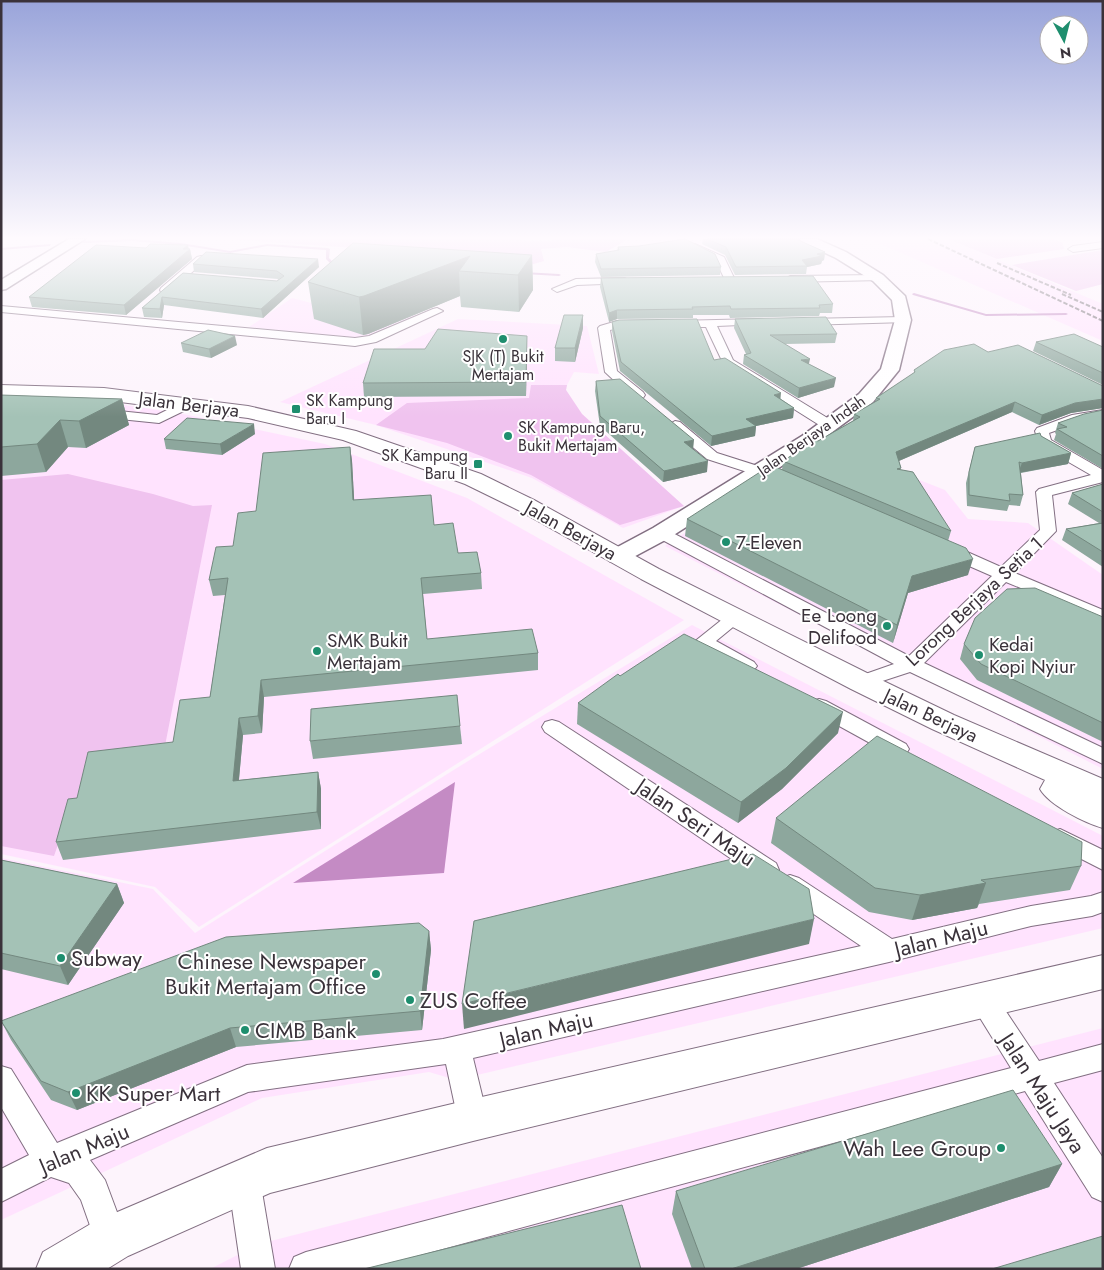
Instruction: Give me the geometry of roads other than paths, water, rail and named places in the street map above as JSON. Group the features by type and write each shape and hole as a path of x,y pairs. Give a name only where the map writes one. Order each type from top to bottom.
{"main road":[{"name":"Jalan Berjaya","path":"1,392 104,394 189,403 248,412 349,435 473,479 526,505 735,618 861,682 943,722 1103,793"},
{"path":"943,722 1103,816"},
{"path":"60,1269 111,1239 267,1171 473,1120 1103,972"}],"street":[{"path":"7,309 28,298"},
{"name":"Jalan Berjaya Indah","path":"618,556 661,533 761,470 866,398 890,370 902,320 899,298"},
{"path":"130,321 145,308"},
{"path":"7,309 355,342 372,339 437,311"},
{"path":"787,322 902,320"},
{"path":"647,402 611,372 604,328 617,324 768,322"},
{"path":"710,323 728,362 829,425"},
{"path":"84,412 112,413 159,419 189,403"},
{"path":"661,414 712,456 761,470 788,482"},
{"path":"1103,414 1077,418 1042,431 1044,442 1103,476"},
{"name":"Lorong Berjaya Setia 1","path":"861,682 911,665 1048,531 1044,492 1103,476"},
{"name":"Jalan Berjaya","path":"661,533 911,665 1103,757"},
{"path":"932,544 1103,617"},
{"path":"735,618 703,642 763,675"},
{"path":"806,698 916,759"},
{"name":"Jalan Seri Maju","path":"552,727 889,951"},
{"path":"1044,829 1103,861"},
{"name":"Jalan Maju","path":"1,1186 50,1161 247,1079 457,1049 889,951 1031,916 1092,906 1103,902"},
{"name":"Jalan Maju Jaya","path":"982,1000 1103,1186"},
{"path":"457,1049 473,1120"},
{"path":"306,1269 1103,1057"},
{"path":"1,1079 50,1161 79,1172 94,1191 111,1239"},
{"path":"244,1180 258,1269"}],"waterway":[{"path":"929,298 986,315 1066,314"}],"railway":[{"path":"1054,298 1103,321"},
{"path":"1072,298 1103,312"}],"place":[{"name":"SJK (T) Bukit Mertajam","path":"503,339"},
{"name":"SK Kampung Baru I","path":"296,409"},
{"name":"SK Kampung Baru, Bukit Mertajam","path":"508,436"},
{"name":"SK Kampung Baru II","path":"478,464"},
{"name":"7-Eleven","path":"726,542"},
{"name":"Ee Loong Delifood","path":"887,626"},
{"name":"SMK Bukit Mertajam","path":"317,651"},
{"name":"Kedai Kopi Nyiur","path":"979,655"},
{"name":"Subway","path":"61,958"},
{"name":"Chinese Newspaper Bukit Mertajam Office","path":"376,974"},
{"name":"ZUS Coffee","path":"410,1000"},
{"name":"CIMB Bank","path":"245,1030"},
{"name":"KK Super Mart","path":"76,1093"},
{"name":"Wah Lee Group","path":"1001,1148"}]}
